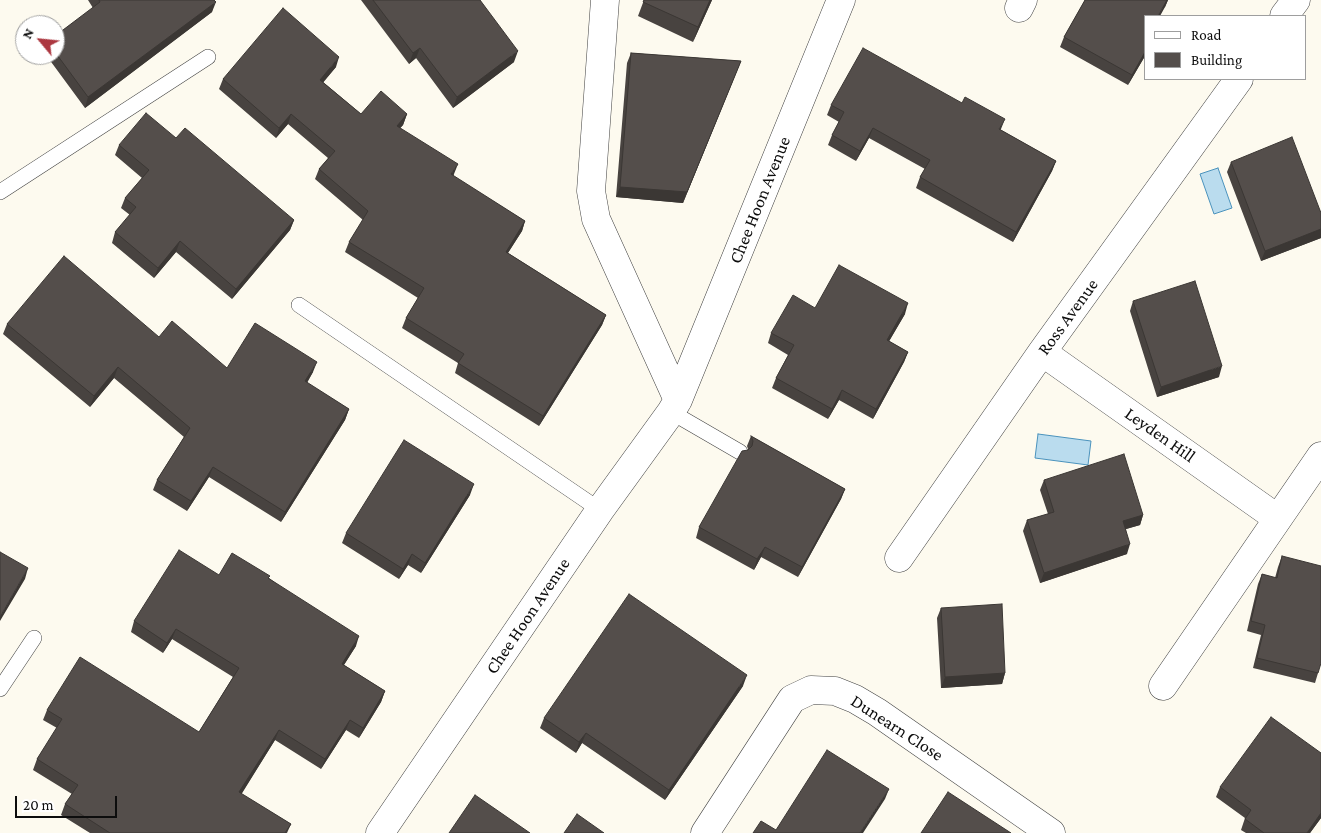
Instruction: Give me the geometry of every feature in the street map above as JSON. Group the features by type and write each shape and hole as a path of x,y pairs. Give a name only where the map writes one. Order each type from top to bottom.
{"street":[{"path":"605,0 591,191 596,219 675,406"},
{"name":"Chee Hoon Avenue","path":"380,833 600,510 675,406 841,0"},
{"path":"1285,15 1296,0"},
{"name":"Ross Avenue","path":"899,558 1042,352 1238,80"},
{"name":"Leyden Hill","path":"1042,352 1277,518"},
{"path":"1163,686 1321,456"},
{"name":"Dunearn Close","path":"706,833 792,699 811,690 836,691 877,712 1051,833"}],"lane":[{"path":"0,192 208,57"},
{"path":"299,305 600,510"},
{"path":"675,406 740,452"},
{"path":"0,689 34,638"}],"water":[{"path":"1218,168 1232,208 1214,214 1200,174"},
{"path":"1038,434 1091,441 1088,465 1035,458"}],"building":[{"path":"99,0 214,0 216,2 88,97 65,65 65,28 100,2"},
{"path":"373,0 480,0 518,51 457,97 420,48 413,53"},
{"path":"644,0 710,0 698,27 643,2"},
{"path":"1085,0 1167,0 1159,15 1144,15 1144,54 1132,75 1064,37"},
{"path":"283,8 339,57 320,80 361,114 381,91 407,114 397,126 458,164 451,174 525,221 506,252 606,315 543,416 458,363 464,354 406,318 424,288 349,242 368,211 319,169 335,151 291,114 279,128 223,79"},
{"path":"863,48 962,103 965,97 1005,119 999,129 1056,161 1016,232 920,177 930,160 873,128 860,151 832,135 844,112 831,105"},
{"path":"631,53 741,61 687,192 620,187"},
{"path":"146,113 176,138 185,128 294,220 236,289 180,241 158,268 115,232 136,207 125,198 149,170 119,145"},
{"path":"1292,137 1321,213 1321,229 1265,251 1231,162"},
{"path":"64,256 159,337 172,321 227,368 255,323 317,362 305,381 349,409 285,512 213,467 191,501 157,480 190,428 118,367 94,396 7,324"},
{"path":"839,265 908,303 887,340 908,352 876,409 842,390 832,409 776,378 794,345 771,333 793,295 815,308"},
{"path":"1195,281 1222,366 1161,387 1133,301"},
{"path":"751,436 845,489 802,567 765,547 757,559 699,527 742,451 748,450 752,446"},
{"path":"404,440 474,484 425,563 412,554 403,569 346,533"},
{"path":"1124,454 1143,515 1123,521 1130,544 1044,573 1027,520 1054,512 1044,480"},
{"path":"179,550 219,575 232,553 270,576 268,578 359,636 342,664 385,691 363,728 350,720 325,759 279,730 239,792 291,824 285,833 110,833 65,804 78,785 37,759 62,719 47,710 80,657 199,732 239,668 176,629 167,643 134,621"},
{"path":"0,552 28,568 0,617"},
{"path":"1282,556 1321,566 1321,663 1318,673 1257,658 1265,625 1251,621 1262,574 1277,578"},
{"path":"629,594 747,675 669,790 586,733 579,742 544,718"},
{"path":"1002,604 1005,673 945,677 941,608"},
{"path":"1271,717 1321,753 1321,813 1307,833 1264,833 1245,819 1251,810 1220,787"},
{"path":"827,750 889,789 860,833 753,833 761,821 776,830"},
{"path":"948,792 1011,833 921,833"},
{"path":"475,795 530,833 449,833"},
{"path":"577,814 604,833 564,833"}]}
